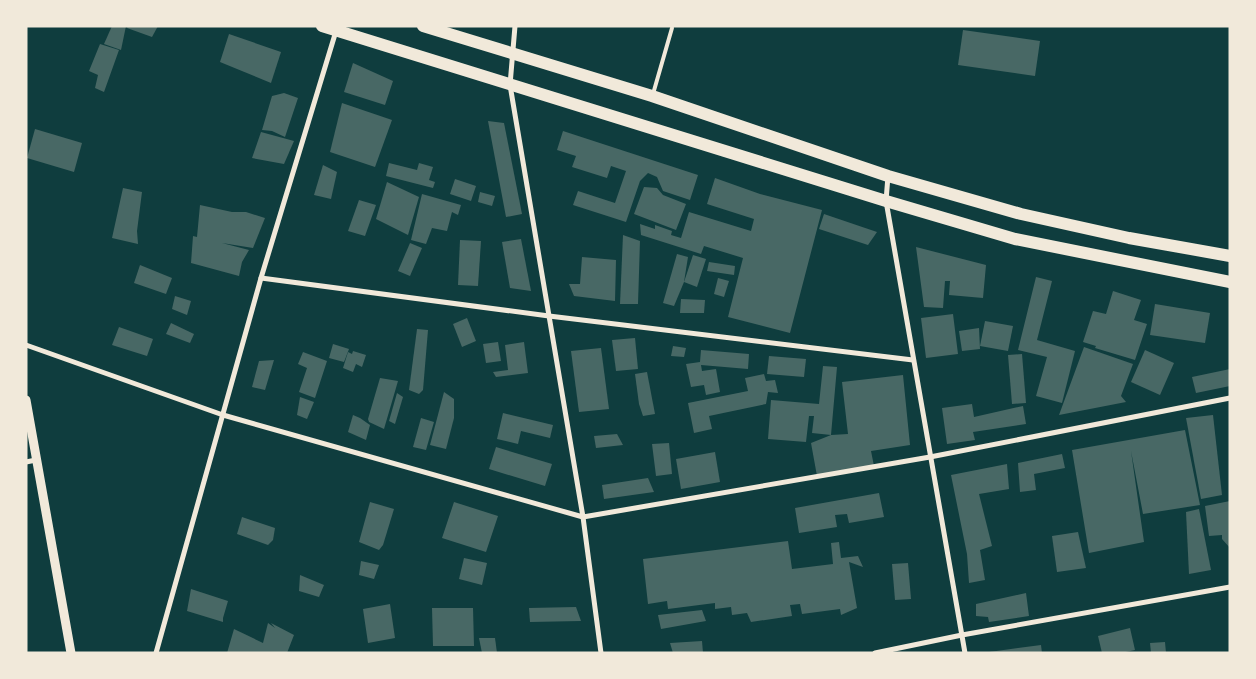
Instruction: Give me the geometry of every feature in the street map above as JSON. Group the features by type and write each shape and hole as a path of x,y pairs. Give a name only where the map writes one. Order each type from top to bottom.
{"main road":[{"path":"322,26 510,86 1016,239 1230,282"},
{"path":"424,26 652,96 888,176 1021,214 1128,238 1230,256"}],"street":[{"path":"514,26 510,86 583,517 601,653"},
{"path":"156,653 261,278 336,31"},
{"path":"888,176 886,201 965,653"},
{"path":"261,278 549,316 913,360"},
{"path":"26,345 223,415 583,517 930,457 1230,398"},
{"path":"26,400 71,653"},
{"path":"26,462 36,460"},
{"path":"874,653 1230,586"}],"lane":[{"path":"652,96 672,28"}],"building":[{"path":"112,26 126,26 121,50 104,44"},
{"path":"128,26 158,26 152,37 127,28"},
{"path":"963,30 1040,41 1035,76 958,65"},
{"path":"229,34 281,52 271,83 220,62"},
{"path":"100,44 119,50 104,92 95,88 98,75 89,71"},
{"path":"353,63 393,81 385,105 344,92"},
{"path":"284,93 298,98 285,137 272,131 262,130 272,96"},
{"path":"342,103 392,120 375,167 330,152"},
{"path":"488,121 504,123 522,214 506,217"},
{"path":"35,129 82,143 74,172 27,158"},
{"path":"563,131 698,175 690,200 663,191 657,177 648,173 640,181 626,222 573,205 578,191 615,203 626,171 611,166 607,178 572,167 576,156 557,150"},
{"path":"261,132 294,141 284,164 252,158"},
{"path":"389,163 417,170 419,163 433,167 429,180 435,182 433,188 386,176"},
{"path":"323,165 337,172 331,199 314,195"},
{"path":"715,178 760,194 822,210 790,333 728,317 743,258 704,246 701,254 641,235 640,224 655,229 655,225 672,231 671,235 681,238 689,212 751,231 754,219 707,204"},
{"path":"455,179 476,186 471,201 450,194"},
{"path":"387,182 419,197 408,235 376,219"},
{"path":"644,187 657,188 663,195 686,204 676,230 634,214"},
{"path":"123,188 142,192 137,231 138,244 112,238"},
{"path":"480,192 495,196 492,206 478,202"},
{"path":"422,194 461,205 458,215 452,212 447,231 432,228 426,244 411,240"},
{"path":"359,200 376,205 365,236 348,231"},
{"path":"200,205 232,212 246,212 265,218 253,248 222,243 249,250 242,262 239,276 191,263 193,236 197,237"},
{"path":"824,214 877,232 868,245 819,229"},
{"path":"623,235 640,241 638,304 620,304"},
{"path":"521,239 531,291 510,288 502,242"},
{"path":"460,240 481,241 478,286 458,285"},
{"path":"410,243 422,248 410,276 398,271"},
{"path":"916,247 986,265 983,298 949,295 950,281 945,281 943,308 924,307"},
{"path":"677,254 688,257 684,282 674,306 663,303"},
{"path":"693,255 706,259 697,287 684,282"},
{"path":"582,257 616,260 615,301 574,296 569,284 580,284"},
{"path":"709,262 735,266 734,275 707,271"},
{"path":"140,265 172,278 166,294 134,283"},
{"path":"1036,277 1052,281 1037,340 1075,351 1062,403 1036,396 1047,357 1018,350"},
{"path":"718,278 729,281 724,297 714,294"},
{"path":"1113,291 1141,300 1134,320 1147,324 1135,360 1095,348 1096,346 1083,342 1093,311 1106,314"},
{"path":"175,296 191,301 187,315 172,309"},
{"path":"681,299 705,300 704,313 680,313"},
{"path":"1155,304 1210,313 1205,343 1150,335"},
{"path":"953,314 958,354 926,358 921,318"},
{"path":"467,318 476,341 462,347 453,324"},
{"path":"985,321 1013,326 1008,351 980,346"},
{"path":"171,323 194,334 190,343 166,334"},
{"path":"119,327 153,339 147,356 112,345"},
{"path":"979,328 980,349 962,351 959,331"},
{"path":"417,329 428,330 423,390 419,394 409,390"},
{"path":"635,338 638,369 616,371 612,340"},
{"path":"498,342 501,361 486,363 483,344"},
{"path":"524,342 528,373 496,377 493,372 508,370 505,345"},
{"path":"333,344 349,349 344,362 329,358"},
{"path":"673,346 686,348 684,357 671,356"},
{"path":"1084,347 1133,364 1121,396 1126,402 1059,415"},
{"path":"601,348 609,409 579,412 571,351"},
{"path":"701,350 749,354 748,369 701,365 702,371 716,369 720,392 706,395 704,385 691,387 686,364 700,362"},
{"path":"1145,350 1174,363 1160,395 1131,382"},
{"path":"353,351 366,355 362,367 356,364 353,372 343,368 348,352 352,354"},
{"path":"303,352 327,361 315,398 299,392 307,368 298,364"},
{"path":"1022,354 1026,403 1012,404 1008,355"},
{"path":"769,356 806,359 804,377 767,374"},
{"path":"274,360 265,390 252,387 259,361"},
{"path":"823,366 837,367 831,435 812,433 814,416 809,416 806,442 768,439 771,400 819,404"},
{"path":"1230,369 1230,386 1196,393 1192,377"},
{"path":"647,372 655,414 643,416 639,404 635,374"},
{"path":"764,374 766,381 775,380 778,393 768,392 766,404 709,416 712,429 694,433 688,403 748,391 745,378"},
{"path":"903,375 910,445 871,451 874,466 817,476 811,443 831,435 848,434 842,382"},
{"path":"380,378 398,381 384,429 369,422 368,419"},
{"path":"444,392 454,399 454,418 446,449 430,445"},
{"path":"397,393 403,397 395,424 389,421"},
{"path":"300,397 314,402 307,419 297,415"},
{"path":"972,404 974,417 1023,406 1026,424 973,432 975,440 947,444 942,408"},
{"path":"503,413 553,425 550,438 521,431 518,444 497,439"},
{"path":"353,415 370,425 366,440 348,432"},
{"path":"1213,415 1222,495 1201,499 1186,418"},
{"path":"421,418 434,422 426,450 413,447"},
{"path":"1185,430 1200,505 1143,514 1131,451 1144,542 1089,553 1072,450"},
{"path":"617,434 623,445 596,448 594,436"},
{"path":"669,443 672,474 656,476 652,444"},
{"path":"496,447 552,464 545,486 489,469"},
{"path":"715,452 720,482 681,489 676,459"},
{"path":"1062,454 1065,468 1034,474 1036,490 1020,492 1018,463"},
{"path":"1007,464 1009,489 979,494 992,546 980,550 985,580 969,583 967,554 951,475"},
{"path":"648,478 654,492 604,499 602,485"},
{"path":"879,493 884,517 849,523 847,514 835,515 837,527 799,533 795,508"},
{"path":"1230,501 1230,548 1222,539 1222,535 1209,536 1205,506"},
{"path":"370,502 394,509 383,545 379,550 359,542"},
{"path":"454,502 498,516 486,552 442,538"},
{"path":"1199,509 1211,570 1189,574 1186,512"},
{"path":"242,517 275,528 273,540 268,545 237,534"},
{"path":"1078,532 1086,568 1057,572 1052,536"},
{"path":"788,541 792,569 833,564 831,543 839,542 841,558 858,556 863,567 849,562 857,608 841,615 840,609 802,614 800,604 790,605 792,616 751,622 747,613 732,615 731,607 715,609 715,603 668,609 667,601 648,604 643,559"},
{"path":"464,558 487,563 482,585 459,579"},
{"path":"361,561 379,565 374,579 359,575"},
{"path":"908,563 911,599 895,600 892,564"},
{"path":"300,575 324,585 319,597 299,591"},
{"path":"191,589 228,601 223,622 187,611"},
{"path":"1026,593 1029,616 989,622 988,617 976,616 976,604"},
{"path":"390,604 395,638 368,643 363,609"},
{"path":"576,607 581,621 530,622 529,608"},
{"path":"432,608 473,608 474,646 433,646"},
{"path":"702,610 706,621 661,629 658,615"},
{"path":"268,623 275,628 271,623 294,635 287,653 227,653 234,629 263,643"},
{"path":"1130,628 1135,650 1121,653 1102,653 1098,636"},
{"path":"479,638 495,638 497,653 482,653"},
{"path":"702,641 703,653 673,653 670,643"},
{"path":"1165,642 1166,653 1151,653 1150,643"},
{"path":"1041,645 1042,653 989,653 989,652"}]}
